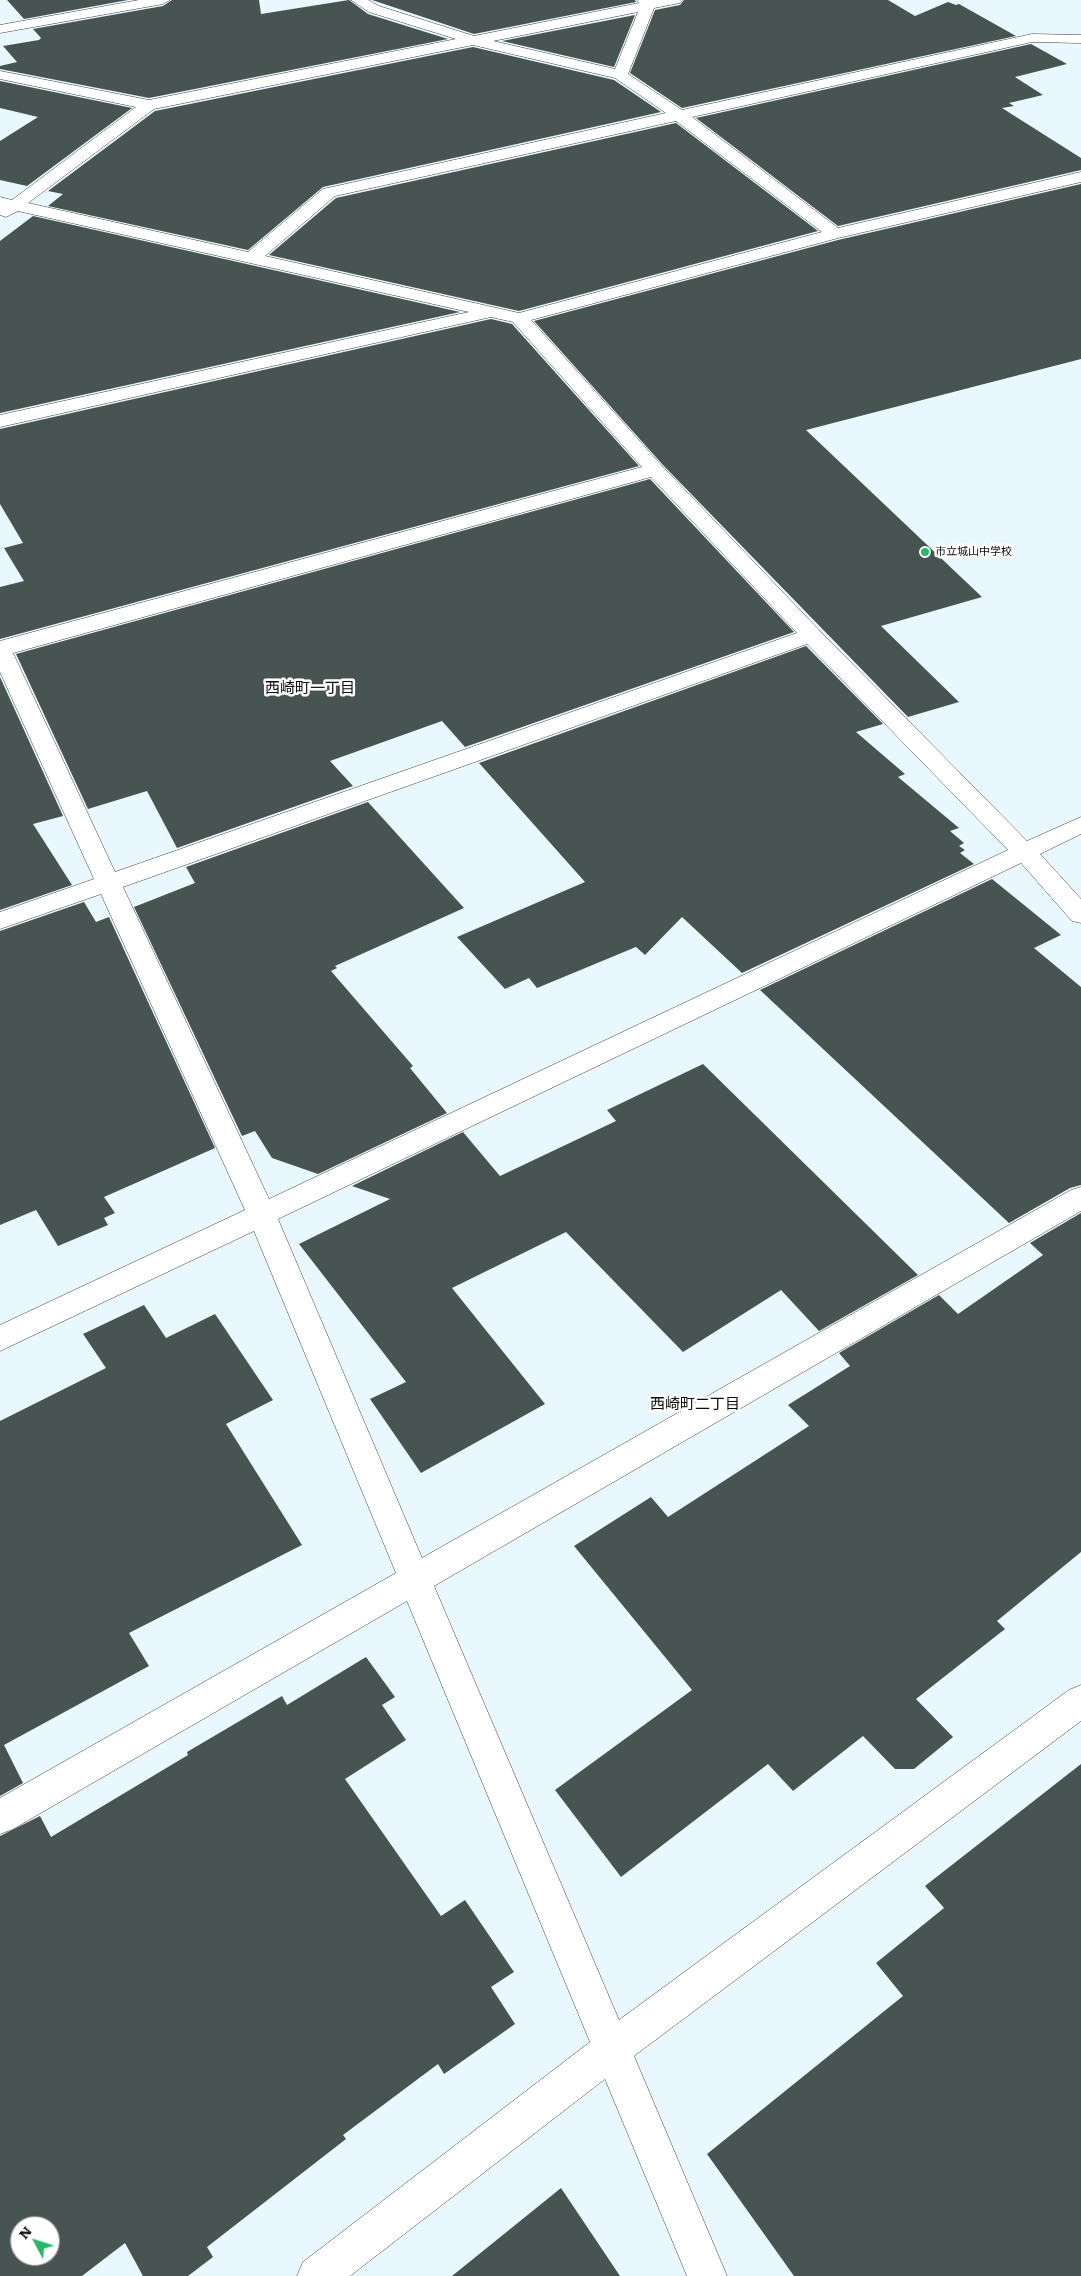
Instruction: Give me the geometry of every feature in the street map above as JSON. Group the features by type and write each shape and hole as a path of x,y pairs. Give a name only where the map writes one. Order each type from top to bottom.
{"street":[{"path":"0,30 163,0"},
{"path":"358,0 374,9 476,41 620,75 679,115 835,234"},
{"path":"0,75 149,105 476,41 646,3 675,0"},
{"path":"620,75 646,3"},
{"path":"252,258 329,192 1032,38 1081,39"},
{"path":"5,208 149,105"},
{"path":"5,208 252,258 519,318 835,234 1081,177"},
{"path":"0,421 493,312"},
{"path":"519,318 656,470 811,634 1024,852 1081,916"},
{"path":"656,470 0,650 262,1216 707,2276"},
{"path":"0,921 811,634"},
{"path":"0,1339 1081,825"},
{"path":"0,1817 1081,1198"},
{"path":"317,2276 612,2049 1081,1701"}],"building":[{"path":"7,0 128,0 24,19"},
{"path":"172,0 259,0 261,14 349,0 368,14 448,39 149,98 0,69 0,66 17,62 3,46 39,40 41,38 33,29 163,6"},
{"path":"372,0 635,0 636,2 474,34"},
{"path":"684,0 888,0 915,16 948,2 956,5 959,4 1016,36 682,108 630,73 655,10 680,5"},
{"path":"635,15 614,67 502,41"},
{"path":"1031,44 1067,64 1015,77 1043,95 1009,103 1014,106 1002,108 1081,158 1081,170 838,226 696,118"},
{"path":"473,47 614,80 661,112 323,187 248,250 48,206 63,194 48,191 155,111"},
{"path":"0,81 132,108 27,186 0,180 0,141 38,117 0,108"},
{"path":"676,123 818,231 519,311 269,255 336,198"},
{"name":"市立城山中学校","path":"1081,184 1081,359 806,430 982,597 881,626 959,702 908,717 663,465 534,321 838,240"},
{"path":"33,216 460,312 0,413 0,241"},
{"path":"491,319 512,324 639,466 0,639 0,587 24,581 4,548 23,543 0,504 0,429"},
{"path":"650,479 794,632 465,747 442,721 330,761 353,786 177,848 147,791 88,809 16,654"},
{"path":"806,646 883,724 856,732 905,774 898,777 959,828 950,831 964,843 959,846 965,850 960,853 974,864 742,973 682,917 645,955 636,947 537,988 529,978 505,989 457,937 585,882 479,763"},
{"path":"0,677 63,816 33,824 72,885 0,910"},
{"path":"368,802 464,908 335,966 337,968 331,971 413,1066 410,1068 447,1113 318,1174 272,1158 255,1131 242,1136 134,907 195,883 186,867"},
{"path":"992,879 1061,935 1034,948 1081,987 1081,1185 1070,1188 1009,1223 760,990"},
{"path":"84,902 96,922 109,917 215,1148 104,1197 115,1213 104,1218 108,1225 58,1246 36,1210 0,1225 0,931"},
{"path":"703,1064 918,1275 819,1331 781,1290 683,1352 566,1232 452,1288 545,1404 421,1473 370,1399 406,1382 299,1244 390,1199 352,1186 463,1132 500,1176 616,1121 607,1110"},
{"path":"1081,1213 1081,1552 997,1621 1005,1629 916,1699 953,1737 914,1769 895,1769 863,1736 793,1791 768,1764 621,1877 555,1790 692,1690 574,1546 651,1497 668,1517 809,1426 788,1405 850,1366 839,1353 939,1295 958,1314 1043,1255 1030,1243"},
{"path":"144,1305 166,1338 215,1314 273,1400 226,1424 302,1545 129,1633 149,1666 4,1745 23,1783 0,1796 0,1421 106,1368 83,1334"},
{"path":"366,1657 395,1697 382,1705 406,1740 345,1779 441,1916 465,1900 514,1972 491,1987 515,2024 444,2074 438,2064 343,2135 346,2139 207,2247 213,2257 188,2276 143,2276 125,2243 82,2276 0,2276 0,1836 40,1816 51,1837 188,1755 187,1752 282,1696 287,1705"},
{"path":"1081,1764 1081,2276 794,2276 707,2154 903,1996 876,1963 944,1908 925,1886"},
{"path":"561,2188 620,2276 452,2276"}],"place":[{"name":"市立城山中学校","path":"925,552"}],"district":[{"name":"西崎町一丁目","path":"310,689"},
{"name":"西崎町二丁目","path":"695,1405"}]}
